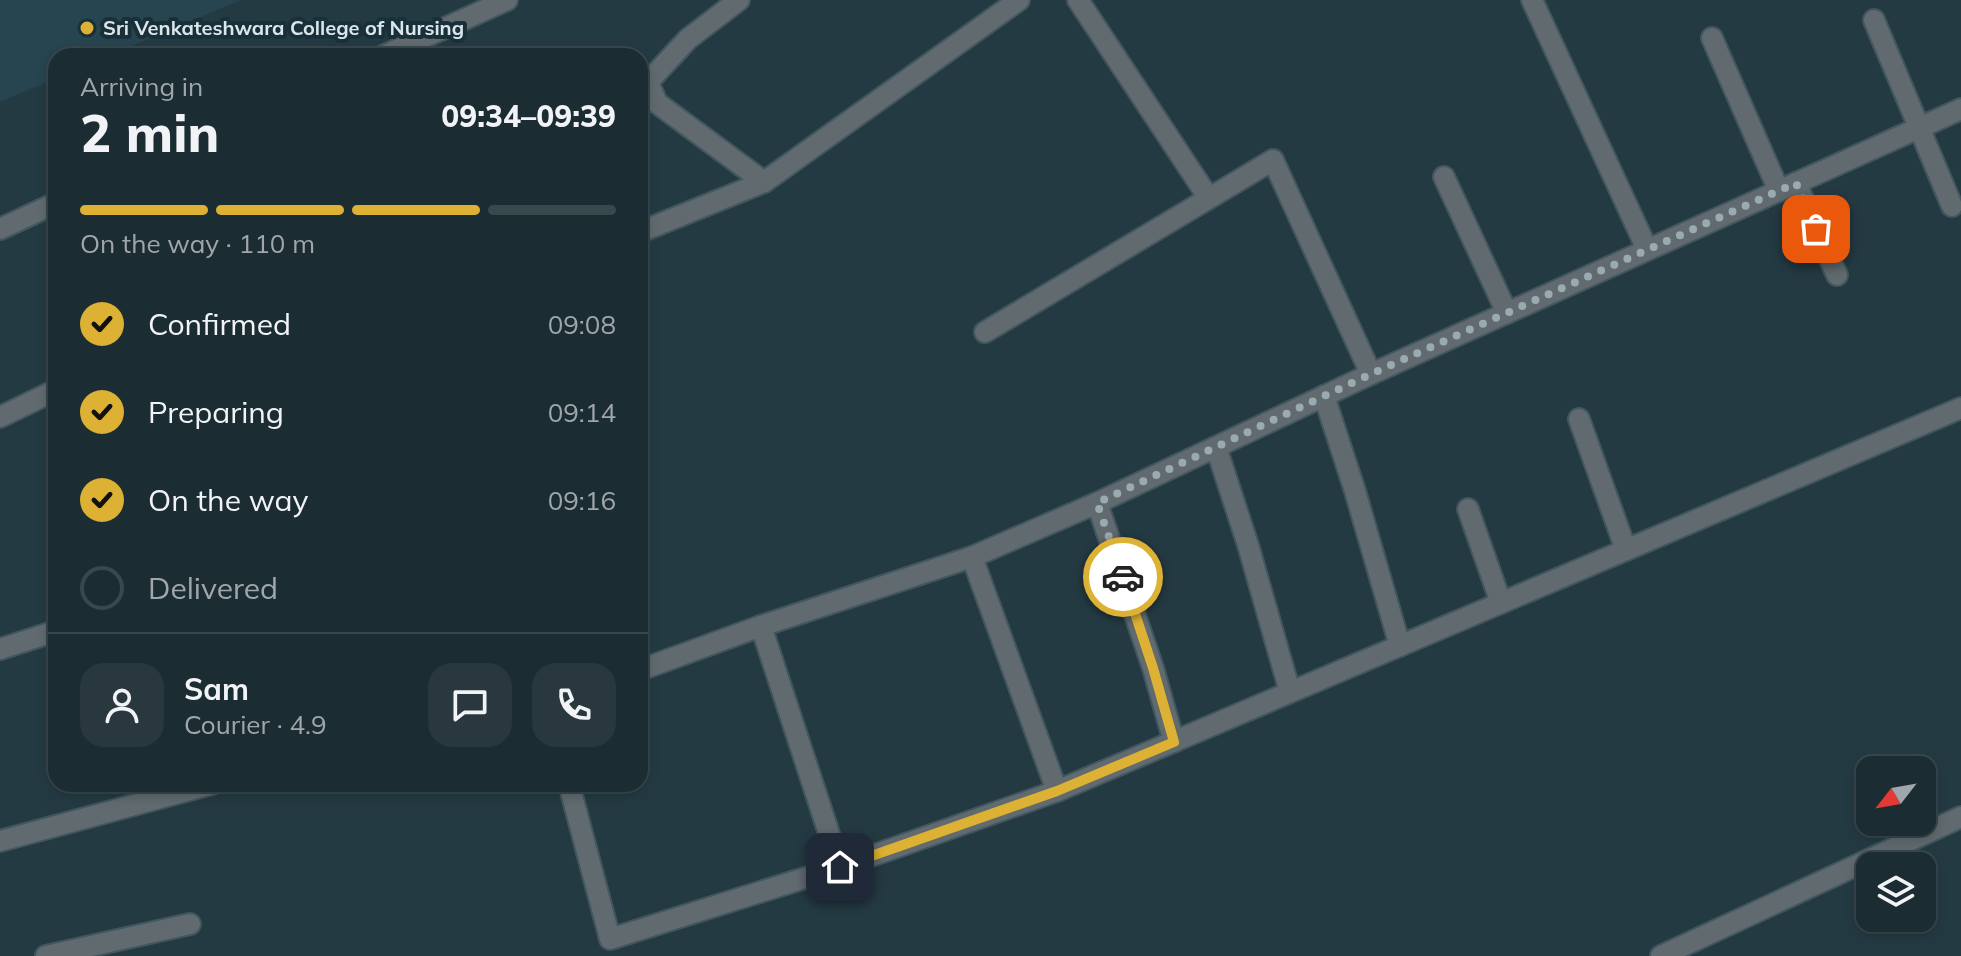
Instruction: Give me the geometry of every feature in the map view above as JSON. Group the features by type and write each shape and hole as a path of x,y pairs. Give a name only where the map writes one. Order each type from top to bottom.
{"street":[{"path":"401,48 507,0"},
{"path":"739,0 688,39 648,82 649,107 764,182"},
{"path":"648,229 764,182 1019,0"},
{"path":"1078,0 1208,197"},
{"path":"1532,0 1647,249"},
{"path":"1874,20 1952,206"},
{"path":"1712,38 1837,275"},
{"path":"648,667 761,626 972,557 1961,109"},
{"path":"985,332 1273,160 1371,374"},
{"path":"1444,177 1507,313"},
{"path":"0,229 48,207"},
{"path":"0,417 48,394"},
{"path":"1324,396 1400,646"},
{"path":"571,792 613,947 1057,791 1961,408"},
{"path":"1579,419 1626,550"},
{"path":"1216,447 1290,692"},
{"path":"1097,503 1149,655 1174,742"},
{"path":"1468,509 1501,603"},
{"path":"972,557 1057,791"},
{"path":"761,626 840,867"},
{"path":"0,649 48,634"},
{"path":"0,841 182,792"},
{"path":"1661,956 1961,817"},
{"path":"46,956 190,924"}],"shaded area":[{"name":"Sri Venkateshwara College of Nursing","path":"0,0 241,0 127,48 48,48 48,81 0,102"}],"way so far":[{"path":"1123,577 1097,503 1371,374 1796,183 1816,229"}],"place":[{"name":"Sri Venkateshwara College of Nursing","path":"87,28"}],"route":[{"path":"840,867 1057,791 1174,742 1123,577"}]}
